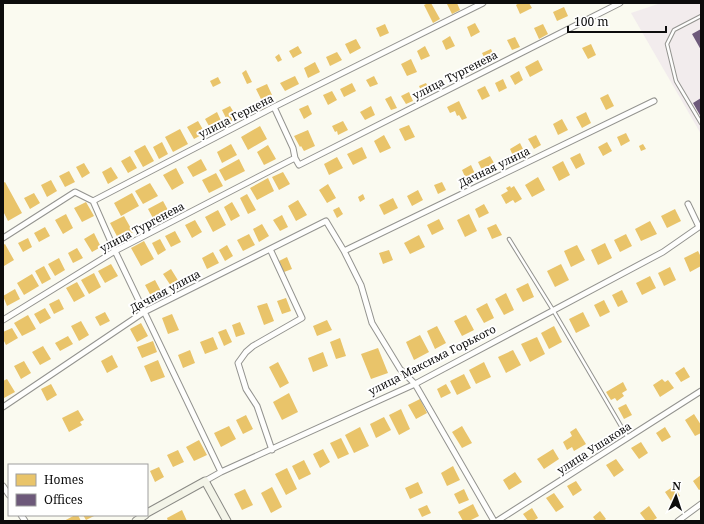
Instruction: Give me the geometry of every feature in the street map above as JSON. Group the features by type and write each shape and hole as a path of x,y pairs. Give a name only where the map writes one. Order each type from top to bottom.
{"street":[{"name":"улица Герцена","path":"93,201 274,107 484,3"},
{"name":"улица Тургенева","path":"3,320 115,252 294,158 299,165 620,3"},
{"name":"Дачная улица","path":"3,407 144,312 326,221 344,251 654,100"},
{"path":"274,107 293,148 294,158"},
{"path":"3,238 75,192 93,201 115,252 221,472"},
{"path":"688,204 700,226"},
{"name":"улица Максима Горького","path":"148,512 221,472 415,384 663,252 700,226"},
{"path":"270,249 302,318 253,346 246,352 238,363 246,389 257,406 272,450"},
{"path":"344,251 361,285 372,323 400,369 415,384 494,521"},
{"name":"улица Ушакова","path":"497,521 701,391"},
{"path":"205,481 227,521"},
{"path":"678,521 701,504"}],"lane":[{"path":"701,16 674,30 666,44 676,81 701,123"},
{"path":"509,239 628,438"}],"shaded area":[{"path":"661,3 701,3 701,134 631,13"}],"building: Homes":[{"path":"431,3 440,19 433,23 424,5"},
{"path":"457,3 460,10 452,14 447,4"},
{"path":"519,3 529,3 532,8 520,14 516,5"},
{"path":"564,7 568,16 557,21 553,12"},
{"path":"475,23 480,32 471,37 467,27"},
{"path":"385,24 389,33 380,37 376,28"},
{"path":"543,24 548,34 539,39 534,28"},
{"path":"450,36 455,46 446,50 442,41"},
{"path":"515,37 520,47 512,50 507,40"},
{"path":"356,39 361,48 350,54 345,44"},
{"path":"591,44 596,55 588,59 582,48"},
{"path":"298,46 302,53 293,58 289,51"},
{"path":"425,46 430,56 421,60 417,51"},
{"path":"491,49 495,59 487,63 482,53"},
{"path":"337,52 342,60 330,66 326,57"},
{"path":"279,54 282,60 278,62 275,57"},
{"path":"411,59 417,72 407,76 401,64"},
{"path":"538,60 543,70 530,77 525,67"},
{"path":"315,62 320,72 308,78 304,68"},
{"path":"472,62 476,70 466,75 462,68"},
{"path":"246,70 252,82 247,84 242,73"},
{"path":"519,71 523,80 515,85 510,76"},
{"path":"295,76 299,84 285,91 280,83"},
{"path":"374,76 378,84 370,87 366,80"},
{"path":"218,77 221,83 213,87 210,81"},
{"path":"503,79 507,88 499,92 495,83"},
{"path":"352,83 356,91 344,97 340,89"},
{"path":"426,83 430,91 423,95 419,86"},
{"path":"267,84 272,95 263,100 268,110 256,115 251,106 262,101 256,89"},
{"path":"485,86 490,96 482,100 477,90"},
{"path":"332,91 337,100 328,105 323,95"},
{"path":"409,92 413,101 406,104 401,96"},
{"path":"608,94 614,106 606,110 600,98"},
{"path":"391,96 397,108 391,110 385,99"},
{"path":"459,101 467,118 462,120 459,115 457,116 455,111 450,113 447,107"},
{"path":"308,105 312,114 304,119 299,109"},
{"path":"230,106 238,119 229,124 222,110"},
{"path":"371,106 375,115 365,120 360,112"},
{"path":"217,112 224,127 213,133 205,119"},
{"path":"586,112 591,123 582,128 576,117"},
{"path":"562,119 568,130 558,135 553,124"},
{"path":"198,121 205,133 194,139 187,127"},
{"path":"343,121 348,130 338,135 337,131 335,132 332,126"},
{"path":"409,125 415,137 405,141 399,129"},
{"path":"260,126 267,139 248,150 241,137"},
{"path":"180,129 188,144 173,152 165,137"},
{"path":"308,130 315,146 304,151 294,136"},
{"path":"626,133 630,141 621,146 617,137"},
{"path":"384,135 391,148 380,153 374,141"},
{"path":"536,135 541,145 534,149 528,139"},
{"path":"162,142 168,154 159,159 153,147"},
{"path":"607,142 612,151 603,156 598,147"},
{"path":"520,143 525,153 514,158 510,149"},
{"path":"231,144 237,155 222,163 217,152"},
{"path":"643,144 646,149 641,151 639,146"},
{"path":"145,145 154,161 143,167 134,151"},
{"path":"268,145 276,159 264,165 257,152"},
{"path":"362,147 367,158 353,165 347,154"},
{"path":"580,153 585,164 576,169 570,158"},
{"path":"130,156 137,168 128,173 121,161"},
{"path":"490,156 497,168 484,174 478,162"},
{"path":"337,157 343,168 329,175 324,164"},
{"path":"201,159 207,170 193,177 187,167"},
{"path":"239,159 245,171 225,181 219,170"},
{"path":"563,161 570,175 559,181 552,167"},
{"path":"84,163 90,173 82,178 76,167"},
{"path":"471,165 476,176 467,181 462,170"},
{"path":"111,167 118,178 108,184 102,172"},
{"path":"176,168 184,183 172,190 163,175"},
{"path":"69,171 75,182 65,187 59,176"},
{"path":"283,172 290,184 279,190 272,177"},
{"path":"216,173 223,186 209,193 202,180"},
{"path":"538,177 545,190 532,197 525,185"},
{"path":"268,178 274,191 257,200 250,188"},
{"path":"51,180 57,191 47,197 41,185"},
{"path":"5,182 22,213 8,221 3,211 3,183"},
{"path":"442,182 446,190 438,194 434,185"},
{"path":"150,183 158,196 143,204 135,191"},
{"path":"328,184 336,198 327,203 319,190"},
{"path":"510,186 511,188 514,186 522,199 515,203 513,200 506,204 501,195 508,191 506,188"},
{"path":"418,190 423,200 412,206 407,196"},
{"path":"34,193 40,203 30,209 24,198"},
{"path":"132,193 139,206 121,216 114,203"},
{"path":"247,194 256,210 248,214 240,198"},
{"path":"363,194 365,199 360,202 358,197"},
{"path":"393,198 398,208 384,215 379,205"},
{"path":"298,200 307,215 296,221 288,206"},
{"path":"163,201 169,212 154,220 148,209"},
{"path":"86,202 94,216 82,222 74,208"},
{"path":"232,202 240,216 231,221 224,207"},
{"path":"484,204 489,213 479,218 475,209"},
{"path":"339,207 343,214 337,218 333,210"},
{"path":"675,209 681,221 667,228 661,216"},
{"path":"218,210 226,225 213,232 205,217"},
{"path":"66,214 73,228 63,234 55,220"},
{"path":"469,214 477,231 465,237 457,220"},
{"path":"282,215 288,227 280,231 273,220"},
{"path":"124,216 133,232 119,240 110,223"},
{"path":"439,219 444,229 432,235 427,225"},
{"path":"195,220 202,232 192,238 185,225"},
{"path":"650,221 657,234 641,241 635,229"},
{"path":"262,224 269,236 259,242 253,229"},
{"path":"496,224 502,235 492,239 487,228"},
{"path":"45,227 50,236 39,242 34,233"},
{"path":"175,231 181,242 171,247 165,236"},
{"path":"94,233 101,247 92,252 84,239"},
{"path":"249,234 255,245 243,251 237,240"},
{"path":"626,234 632,246 620,252 614,240"},
{"path":"419,235 425,247 410,254 404,243"},
{"path":"28,238 32,247 23,252 18,243"},
{"path":"160,239 166,250 158,255 152,243"},
{"path":"144,241 154,259 141,266 131,248"},
{"path":"605,243 612,258 598,265 591,250"},
{"path":"5,244 14,260 4,266 3,245"},
{"path":"227,245 233,256 225,261 219,250"},
{"path":"577,245 585,260 571,267 564,251"},
{"path":"77,248 83,258 73,263 68,253"},
{"path":"389,250 393,260 383,264 379,253"},
{"path":"698,251 701,257 701,266 690,272 684,258"},
{"path":"213,252 219,263 207,269 202,258"},
{"path":"287,257 292,269 284,272 279,261"},
{"path":"59,258 65,270 55,276 48,264"},
{"path":"111,264 118,276 105,283 98,271"},
{"path":"561,264 569,280 555,287 547,271"},
{"path":"44,266 51,279 42,284 35,271"},
{"path":"670,267 676,280 664,286 658,273"},
{"path":"171,269 179,282 171,286 163,274"},
{"path":"94,273 101,287 89,294 81,280"},
{"path":"32,274 39,286 24,295 17,283"},
{"path":"650,276 656,288 642,295 636,283"},
{"path":"155,280 162,293 152,298 145,285"},
{"path":"77,282 85,296 74,302 66,288"},
{"path":"528,283 534,297 523,302 516,289"},
{"path":"15,289 20,299 7,306 3,296"},
{"path":"622,290 628,302 618,307 612,295"},
{"path":"506,293 514,310 504,315 495,299"},
{"path":"286,298 291,311 282,314 277,301"},
{"path":"59,299 64,309 54,314 49,304"},
{"path":"604,300 610,312 600,317 594,305"},
{"path":"267,303 274,321 264,325 257,306"},
{"path":"487,303 494,318 484,323 476,309"},
{"path":"45,308 51,318 40,324 34,314"},
{"path":"105,312 110,321 100,326 95,317"},
{"path":"583,312 590,326 576,333 569,319"},
{"path":"172,314 179,330 168,334 162,318"},
{"path":"28,315 36,329 22,336 14,323"},
{"path":"466,315 474,330 462,336 454,321"},
{"path":"327,320 332,330 317,336 313,326"},
{"path":"81,321 89,335 79,341 71,326"},
{"path":"240,322 245,334 236,337 232,325"},
{"path":"141,323 148,336 137,342 130,329"},
{"path":"437,326 446,343 435,349 427,331"},
{"path":"554,326 562,342 549,349 541,333"},
{"path":"12,328 18,338 6,345 3,339 3,332"},
{"path":"226,329 232,342 224,346 218,332"},
{"path":"420,335 429,352 414,360 406,342"},
{"path":"68,336 73,344 60,351 55,343"},
{"path":"213,337 218,349 205,354 200,342"},
{"path":"537,337 545,354 530,362 521,344"},
{"path":"340,338 346,356 336,359 330,342"},
{"path":"153,341 157,352 142,358 137,347"},
{"path":"43,346 51,359 40,365 32,352"},
{"path":"378,348 388,373 371,379 361,354"},
{"path":"190,350 195,363 183,368 178,355"},
{"path":"513,350 521,365 506,373 498,357"},
{"path":"323,352 328,366 313,372 308,358"},
{"path":"112,355 118,367 107,373 101,361"},
{"path":"158,360 165,377 151,382 144,366"},
{"path":"24,361 31,373 21,379 14,366"},
{"path":"278,362 289,383 280,388 269,367"},
{"path":"484,362 491,377 476,384 469,370"},
{"path":"684,367 690,377 681,382 675,373"},
{"path":"464,374 471,388 457,395 450,381"},
{"path":"7,379 15,392 4,398 3,381"},
{"path":"662,379 665,382 668,380 674,388 660,397 653,385"},
{"path":"623,382 627,390 622,393 624,396 617,401 615,398 611,400 606,392"},
{"path":"51,384 57,395 47,401 41,389"},
{"path":"446,384 451,393 441,398 437,389"},
{"path":"289,393 298,412 282,420 273,402"},
{"path":"420,399 427,413 416,419 408,405"},
{"path":"626,404 632,415 624,419 618,408"},
{"path":"401,409 410,429 399,435 389,415"},
{"path":"78,410 84,420 80,422 82,425 69,432 62,418"},
{"path":"694,414 701,425 701,433 695,436 685,420"},
{"path":"246,415 253,429 243,434 236,420"},
{"path":"384,417 391,430 376,438 370,424"},
{"path":"229,426 236,439 221,447 214,433"},
{"path":"462,426 472,443 462,448 452,432"},
{"path":"360,427 369,446 354,453 345,435"},
{"path":"665,427 671,437 662,442 656,433"},
{"path":"576,428 586,444 574,451 572,447 567,450 563,442 572,436 570,432"},
{"path":"341,438 349,454 338,459 330,443"},
{"path":"199,440 207,455 194,461 186,447"},
{"path":"641,442 648,453 639,459 631,448"},
{"path":"323,449 330,462 320,468 313,454"},
{"path":"553,449 559,459 544,469 537,459"},
{"path":"178,450 184,462 173,467 167,455"},
{"path":"616,459 624,470 614,477 606,465"},
{"path":"304,460 311,474 299,480 292,466"},
{"path":"453,466 460,480 447,486 441,473"},
{"path":"159,467 164,477 155,482 150,471"},
{"path":"287,468 297,489 286,495 275,474"},
{"path":"515,472 522,482 509,490 503,480"},
{"path":"701,475 701,489 699,490 693,481"},
{"path":"576,481 582,490 573,496 567,486"},
{"path":"418,482 423,493 410,499 405,488"},
{"path":"674,486 680,496 671,501 665,492"},
{"path":"272,487 282,507 271,513 261,493"},
{"path":"245,489 253,505 242,510 234,494"},
{"path":"464,489 469,500 459,504 454,494"},
{"path":"554,493 564,507 556,512 546,498"},
{"path":"473,504 479,516 469,521 463,521 458,512"},
{"path":"427,505 431,513 422,517 418,509"},
{"path":"649,506 657,518 652,521 646,521 640,513"},
{"path":"532,508 538,518 533,521 528,521 523,514"},
{"path":"182,510 187,521 168,521 167,518"},
{"path":"600,511 606,519 603,521 596,521 593,517"},
{"path":"73,516 78,516 81,521 64,521"},
{"path":"84,516 94,516 86,520"}],"building: Offices":[{"path":"701,29 701,50 692,34"},
{"path":"701,98 701,117 693,103"}]}
